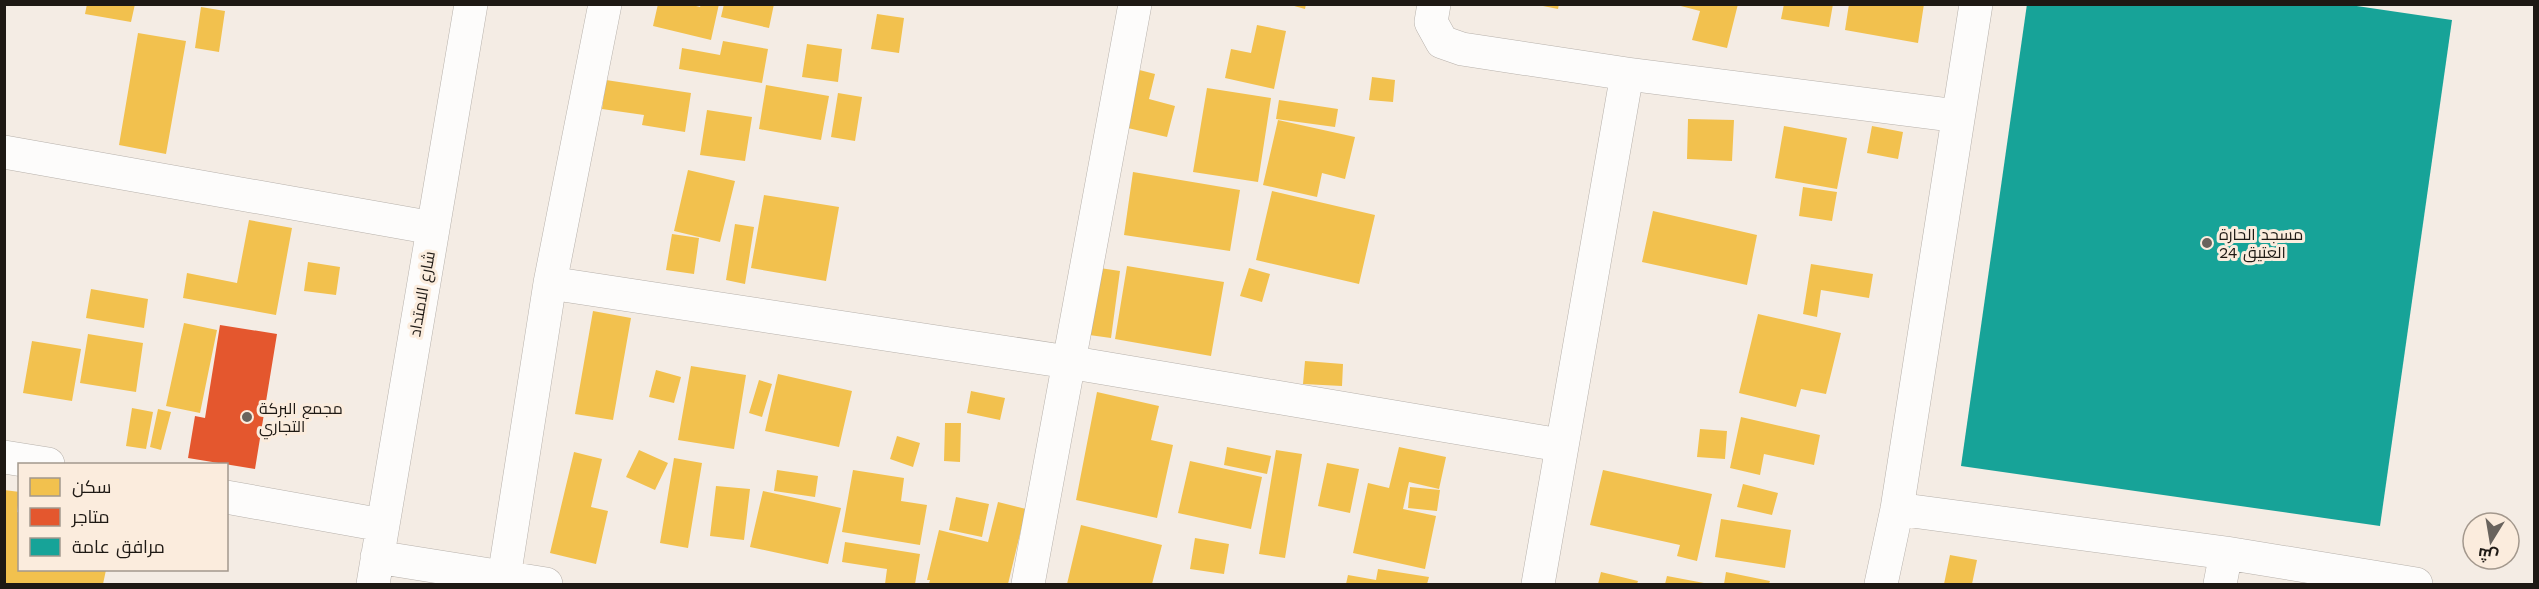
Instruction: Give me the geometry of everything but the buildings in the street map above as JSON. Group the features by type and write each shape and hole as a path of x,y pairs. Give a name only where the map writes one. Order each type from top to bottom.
{"street":[{"name":"شارع الامتداد","path":"375,571 471,4"},
{"path":"503,581 550,283 605,4"},
{"path":"1028,585 1135,4"},
{"path":"1434,4 1431,22 1442,42 1462,49 1627,74 1958,116"},
{"path":"1881,585 1897,509 1976,4"},
{"path":"1538,585 1560,445 1627,74"},
{"path":"4,152 433,228"},
{"path":"550,283 1068,362 1560,445"},
{"path":"4,457 37,463"},
{"path":"228,497 382,525"},
{"path":"1897,509 2226,552 2416,585"},
{"path":"2220,585 2226,552"},
{"path":"375,571 546,585"}],"place":[{"name":"مسجد الحارة 24 العتيق","path":"2207,243"},
{"name":"مجمع البركة التجاري","path":"247,417"}]}
